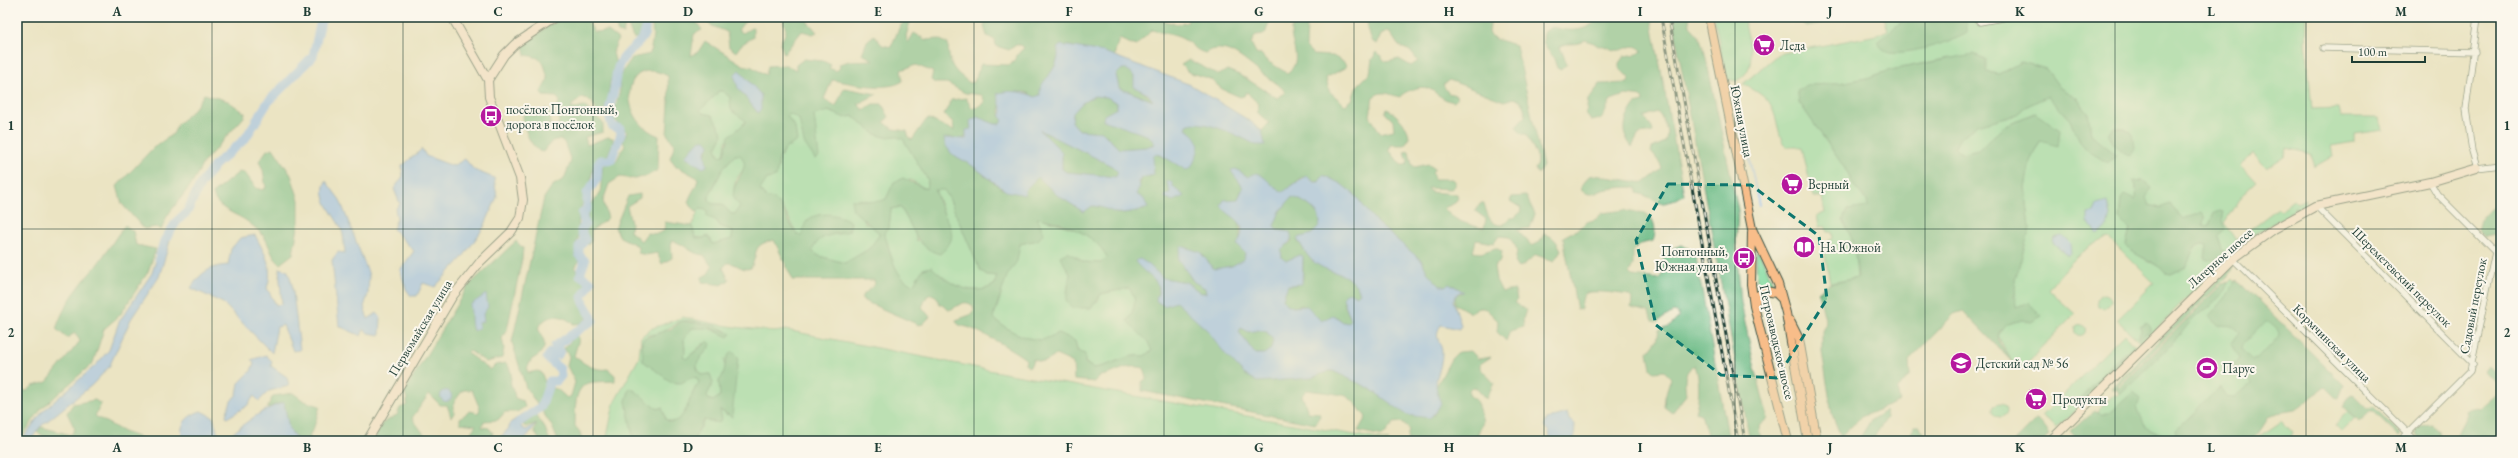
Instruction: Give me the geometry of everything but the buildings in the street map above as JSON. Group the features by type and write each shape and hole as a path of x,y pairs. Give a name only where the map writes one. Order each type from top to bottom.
{"main road":[{"name":"Южная улица","path":"1709,17 1752,229"},
{"name":"Петрозаводское шоссе","path":"1752,229 1778,284 1786,313 1808,441"},
{"name":"Петрозаводское шоссе","path":"1752,229 1751,284 1754,306 1788,441"},
{"path":"1754,306 1757,296 1766,291 1776,293 1782,301"},
{"path":"1786,313 1799,339 1817,441"},
{"path":"1779,402 1792,441"}],"street":[{"path":"452,17 488,80 504,55 516,44 556,17"},
{"path":"1975,17 1980,22 2008,17"},
{"path":"2478,17 2475,52 2466,109 2472,151 2477,168 2501,165"},
{"path":"2323,48 2475,52"},
{"name":"Первомайская улица","path":"367,441 452,297 480,262 511,232 520,218 523,200 520,178 489,97 488,80"},
{"name":"Лагерное шоссе","path":"2050,441 2233,259 2274,229 2316,206 2430,182 2477,168"},
{"name":"Садовый переулок","path":"2430,182 2437,194 2495,252 2473,364"},
{"name":"Шереметевский переулок","path":"2316,206 2473,364"},
{"name":"Кормчинская улица","path":"2233,259 2416,441"},
{"path":"2400,441 2470,371 2473,364"}],"highlighted area":[{"path":"1668,184 1751,185 1819,236 1827,299 1777,378 1721,375 1656,325 1636,240"}],"green space":[{"path":"566,17 592,17 588,21 594,32 608,31 618,39 613,52 616,65 610,82 608,101 602,113 598,114 592,102 583,97 572,105 571,109 584,106 603,123 603,132 585,137 587,145 608,137 613,138 613,142 607,157 599,159 593,166 591,180 579,213 578,240 576,243 575,257 579,261 575,268 579,277 586,283 580,296 579,303 588,315 584,321 576,324 573,324 559,316 550,317 542,323 538,328 544,341 544,348 539,355 531,360 527,369 528,373 537,371 541,372 547,387 557,389 567,398 571,396 575,382 567,366 569,356 564,348 577,335 579,339 574,356 590,366 599,369 608,369 615,375 615,381 589,383 580,390 577,396 575,426 580,432 582,441 558,441 552,426 526,388 512,342 544,198 552,186 564,179 571,161 564,142 560,139 552,141 543,152 539,151 532,144 527,135 523,115 526,113 535,116 546,108 550,112 551,127 555,130 559,122 556,108 560,101 556,97 543,96 541,92 548,79 544,64 536,57 525,55 523,46 546,27"},
{"path":"601,17 641,17 644,26 638,38 633,38 626,21 623,34 618,32 613,19"},
{"path":"651,17 693,17 702,30 694,34 691,56 698,52 705,41 743,65 752,67 766,75 768,66 786,65 796,70 796,65 804,59 823,61 831,65 829,68 836,71 840,68 839,64 849,61 874,60 862,54 867,41 874,35 882,45 891,47 900,26 906,20 910,22 906,36 908,43 914,33 926,40 939,39 948,44 949,58 953,67 970,83 974,82 981,64 1010,65 1019,52 1024,48 1021,45 1016,45 1009,50 996,46 995,40 987,36 984,26 989,17 1043,17 1056,20 1061,17 1141,17 1179,24 1188,22 1187,17 1210,17 1215,20 1227,17 1254,19 1271,17 1265,34 1256,35 1251,43 1257,55 1260,53 1267,61 1287,73 1295,64 1295,52 1291,29 1299,18 1304,20 1307,24 1306,47 1314,55 1333,56 1345,63 1346,67 1326,78 1329,91 1345,105 1352,100 1357,86 1370,73 1372,59 1377,52 1386,62 1399,59 1411,66 1418,61 1410,51 1398,45 1389,31 1381,35 1377,44 1373,42 1367,29 1368,17 1491,17 1489,33 1495,39 1516,45 1543,166 1538,174 1535,169 1538,161 1537,156 1527,134 1522,134 1516,126 1525,116 1525,110 1520,101 1514,98 1504,101 1449,80 1443,85 1448,93 1456,95 1457,99 1454,102 1442,98 1430,89 1420,87 1405,93 1400,97 1380,93 1373,97 1370,116 1380,133 1394,130 1393,121 1385,113 1387,109 1398,117 1407,129 1409,137 1405,145 1391,145 1389,150 1401,165 1406,165 1408,161 1404,152 1409,151 1412,165 1415,167 1428,164 1435,169 1432,172 1434,179 1452,179 1455,181 1455,186 1451,189 1428,188 1430,192 1457,194 1458,198 1455,203 1444,208 1451,216 1467,224 1484,228 1486,219 1475,211 1480,203 1484,203 1488,215 1492,221 1495,224 1503,225 1509,218 1514,218 1520,213 1521,208 1510,201 1512,197 1526,196 1535,214 1530,228 1517,230 1532,246 1540,242 1544,234 1553,238 1561,250 1554,261 1536,255 1522,266 1518,267 1515,262 1517,254 1516,249 1509,237 1499,236 1494,243 1476,240 1473,252 1481,253 1495,248 1502,251 1501,260 1494,266 1496,280 1502,292 1515,290 1517,300 1514,303 1526,310 1523,319 1524,327 1510,331 1506,341 1497,332 1498,321 1486,309 1478,307 1471,313 1455,304 1455,295 1463,292 1453,285 1440,286 1427,272 1422,261 1377,223 1354,194 1341,184 1323,175 1319,182 1302,177 1284,192 1268,183 1264,177 1248,177 1236,169 1236,177 1243,187 1238,199 1233,201 1227,212 1233,214 1239,222 1240,248 1245,253 1244,259 1232,266 1214,269 1203,255 1186,247 1187,271 1191,279 1205,288 1206,293 1201,293 1186,282 1162,278 1158,283 1159,287 1156,301 1164,306 1176,301 1207,330 1244,374 1257,382 1311,378 1329,371 1333,371 1365,386 1412,416 1434,415 1440,403 1435,389 1451,359 1458,352 1471,351 1478,359 1491,357 1480,364 1480,368 1494,383 1486,399 1476,388 1472,387 1469,390 1469,395 1476,400 1483,421 1475,441 1407,440 1409,429 1401,422 1394,423 1383,436 1358,431 1366,417 1349,398 1333,393 1307,390 1302,395 1308,412 1320,413 1321,416 1315,424 1142,391 1142,382 1147,378 1144,368 1126,368 1100,376 1094,382 1074,380 1073,363 1056,355 1045,362 1033,359 1031,365 1028,367 1025,364 1026,360 1017,353 980,332 958,324 956,320 970,315 974,310 973,306 970,304 964,303 949,310 939,303 937,297 932,294 927,296 922,307 930,317 923,324 919,325 864,301 861,297 875,284 874,280 793,280 774,240 762,244 759,247 751,268 745,269 727,263 723,268 729,280 722,285 702,282 702,277 708,274 712,267 704,255 695,253 676,242 671,241 672,258 662,264 657,253 646,255 638,253 638,246 620,237 615,228 628,196 640,194 640,198 627,206 631,223 630,231 641,241 647,233 657,234 664,231 665,222 692,226 695,237 700,239 708,236 713,244 732,239 733,231 720,226 717,221 707,216 707,210 699,209 697,212 688,203 698,178 676,166 670,158 675,145 667,134 669,104 668,76 652,71 641,73 633,80 630,91 631,104 636,116 645,128 659,136 658,170 647,176 635,179 620,177 609,184 603,201 608,218 591,231 591,241 588,245 585,231 588,211 600,194 603,165 613,163 617,160 625,146 623,141 627,132 613,118 620,90 619,77 632,58 650,54 653,35","holes":["1152,30 1179,37 1205,53 1220,49 1227,50 1278,84 1285,93 1277,98 1242,76 1227,70 1219,75 1189,60 1181,65 1188,72 1210,79 1222,89 1240,97 1244,96 1246,92 1259,104 1257,112 1269,123 1262,131 1264,141 1256,145 1241,137 1211,126 1193,123 1187,125 1186,129 1190,132 1198,150 1193,164 1175,162 1156,154 1152,157 1150,177 1141,178 1136,194 1144,199 1144,210 1118,214 1105,208 1091,206 1084,212 1057,195 1038,177 1022,193 1002,189 973,166 952,154 948,137 959,139 964,138 971,129 970,125 977,117 995,124 1000,124 1003,120 1000,117 1000,106 1006,92 1026,92 1035,97 1040,95 1063,48 1066,45 1114,56 1119,39 1136,46","916,65 933,72 931,80 935,83 947,83 965,93 982,95 985,102 976,108 971,107 966,98 951,100 944,115 953,122 954,131 929,119 926,120 912,140 909,138 907,131 893,129 884,122 889,117 882,104 873,104 863,110 858,104 877,94 844,88 836,106 824,99 832,80 869,86 888,86 903,81 901,70","739,70 761,95 758,113 742,93 738,83","718,91 722,91 730,97 731,110 746,121 729,136 724,155 719,156 716,148 723,134 712,115 703,113 700,110 716,95","829,111 845,118 853,116 875,134 885,137 895,136 903,139 928,180 926,189 903,178 894,182 886,199 881,201 851,200 853,210 880,234 869,249 845,263 819,256 812,251 818,241 827,236 849,231 851,222 835,215 817,215 807,221 802,235 797,235 778,202 775,199 765,197 760,190 767,179 776,177 779,159 786,148 797,141 795,128 787,116 790,114 799,119 804,143 815,159 819,157 814,115","695,147 708,148 704,157 707,166 688,159 691,149","735,155 740,155 744,160 744,165 733,193 734,200 740,206 735,214 731,214 722,204 712,204 709,200 709,196 723,168","935,190 944,190 949,198 980,270 987,275 997,276 994,285 986,289 969,290 953,284 932,267 923,269 913,285 901,276 891,256 884,233 889,227 891,209 900,207 920,241 931,251 940,254 946,248 952,237 950,226 940,206","1037,218 1057,222 1077,230 1095,242 1107,257 1101,263 1083,262 1068,252 1060,256 1070,274 1066,301 1072,308 1091,308 1101,294 1129,288 1134,296 1134,308 1127,321 1148,342 1152,351 1144,356 1131,356 1093,368 1085,363 1085,354 1077,351 1075,341 1059,333 1041,340 1028,338 1015,333 997,321 993,317 1007,276 1017,261 1020,244 1038,240 1044,233"]},
{"path":"703,17 748,17 738,30 743,33 753,27 753,37 741,45 736,52 729,47 727,32 710,25"},
{"path":"783,17 808,17 807,21 817,32 813,34 802,31 784,54 780,43 786,32"},
{"path":"1596,17 1651,17 1684,195 1674,200 1659,203 1637,193 1637,188 1634,187 1605,189 1593,194 1582,191 1581,187 1589,176 1594,175 1644,183 1662,169 1660,163 1651,152 1652,148 1665,142 1667,134 1664,122 1657,112 1644,117 1652,127 1653,132 1639,134 1632,147 1628,142 1625,131 1626,120 1635,104 1644,102 1643,97 1625,95 1611,100 1603,117 1600,119 1591,121 1586,114 1588,100 1600,84 1628,83 1629,78 1619,68 1619,63 1624,56 1638,54 1642,51 1636,46 1615,50 1605,46 1598,46 1585,40 1578,43 1565,44 1560,47 1567,64 1561,70 1557,68 1554,59 1543,42 1544,32 1552,27 1569,30 1585,28 1595,22"},
{"path":"1672,17 1689,17 1690,26 1699,36 1704,49 1738,210 1736,243 1741,303 1753,360 1768,418 1759,426 1761,441 1750,441"},
{"path":"1714,17 1743,17 1750,43 1751,61 1744,76 1736,81 1726,79"},
{"path":"1810,17 1853,17 1807,26 1803,24 1804,19"},
{"path":"1884,17 1971,17 1979,25 2021,17 2307,17 2306,42 2312,109 2338,108 2340,117 2379,117 2382,130 2354,134 2354,142 2331,146 2333,156 2314,167 2310,154 2287,148 2284,157 2267,168 2253,154 2241,166 2256,182 2241,196 2224,223 2236,240 2278,208 2281,210 2293,200 2297,204 2306,200 2305,207 2296,210 2295,207 2293,212 2253,235 2143,341 2139,341 2117,320 2154,283 2109,238 2099,241 2091,246 2068,266 2048,289 2075,314 2020,370 2012,362 1998,336 2006,324 2022,320 2031,322 2016,307 2014,299 2015,279 2030,228 2025,187 2030,161 2040,141 2034,113 2006,125 1978,150 1962,154 1955,146 1960,138 1977,125 2017,114 2025,107 2048,96 2070,120 2081,143 2116,156 2091,134 2088,112 2077,98 2060,88 2046,69 2021,62 1999,74 1986,72 1949,58 1891,70 1867,78 1833,84 1809,85 1799,102 1844,167 1855,187 1867,201 1868,208 1847,210 1843,220 1854,243 1857,278 1830,283 1824,248 1828,247 1829,239 1833,238 1832,232 1828,232 1825,226 1819,227 1817,215 1825,213 1822,197 1813,197 1802,147 1786,147 1781,138 1776,118 1767,100 1743,84 1778,54 1877,35 1888,30","holes":["2119,127 2129,130 2133,135 2121,152 2110,138","2136,186 2149,205 2161,208 2169,204 2184,220 2196,213 2204,215 2203,225 2209,226 2211,219 2222,232 2218,237 2222,250 2226,252 2220,258 2208,260 2205,258 2207,245 2198,245 2195,247 2186,267 2171,274 2131,250 2126,245 2130,229 2119,219 2121,202 2135,200","2107,202 2110,216 2097,234 2094,227 2095,209"]},
{"path":"1907,17 1962,17 1967,24 1967,33 1960,37 1927,48 1903,52 1886,51 1877,42"},
{"path":"1973,54 1986,59 1986,72 1999,74 2021,62 2046,69 2060,88 2077,98 2088,112 2091,134 2116,156 2108,163 2088,151 2081,143 2070,120 2048,96 2025,107 2017,114 1977,125 1960,138 1955,146 1962,154 1978,150 2006,125 2035,113 2060,130 2058,146 2040,141 2030,161 2025,187 2030,228 2015,279 2016,307 2029,303 2042,316 2031,322 2022,320 2007,324 2000,331 1998,336 1999,342 2012,362 1963,311 1954,314 1909,361 1910,375 1897,391 1900,401 1861,417 1841,437 1832,414 1822,352 1822,331 1826,323 1818,292 1829,284 1858,278 1854,243 1843,220 1847,210 1868,207 1867,201 1855,187 1844,167 1799,102 1797,90 1809,85 1833,84 1867,78 1891,70"},
{"path":"1122,69 1126,69 1134,76 1134,81 1138,88 1154,101 1119,88 1116,75"},
{"path":"718,91 722,91 730,97 733,112 746,121 726,141 724,155 720,156 716,148 723,134 712,115 703,113 700,110 716,95"},
{"path":"204,94 228,101 245,113 244,117 203,163 193,182 167,216 161,230 156,227 144,229 122,204 117,186 154,147 173,134 178,124 195,108"},
{"path":"1094,96 1107,97 1117,103 1117,108 1105,115 1104,120 1149,136 1155,143 1147,147 1119,149 1106,135 1093,131 1079,130 1072,122 1073,113 1082,103"},
{"path":"823,111 842,116 853,116 875,134 885,137 895,136 903,139 928,180 926,189 911,180 894,182 886,199 878,203 860,199 865,223 874,227 880,234 869,249 845,263 819,256 812,251 819,240 826,236 840,234 822,214 809,219 802,236 797,235 785,212 776,202 765,197 760,189 778,168 779,159 786,147 790,147 795,128 787,116 790,114 799,119 807,146 817,148 814,115"},
{"path":"2114,127 2129,130 2133,135 2135,148 2130,156 2119,150 2111,140 2110,132"},
{"path":"1040,130 1112,166 1118,172 1116,177 1066,172 1062,169 1062,152"},
{"path":"273,148 291,175 299,200 299,222 293,254 280,264 273,255 265,237 244,219 222,207 215,199 213,193 239,172 245,173 256,188 262,190 266,188 263,170 259,161 267,150"},
{"path":"735,155 740,155 745,163 734,187 734,200 740,206 735,214 731,214 722,204 712,204 709,200 709,196 723,168"},
{"path":"2133,180 2143,181 2151,188 2146,198 2149,205 2161,208 2169,204 2184,220 2201,211 2204,215 2203,225 2209,226 2213,214 2220,211 2224,212 2222,221 2225,229 2218,237 2222,250 2226,252 2220,258 2208,260 2205,258 2207,245 2198,245 2195,247 2186,267 2171,274 2165,273 2155,264 2134,253 2126,245 2130,229 2119,219 2121,199 2124,195 2135,200 2136,186"},
{"path":"935,189 944,189 980,270 987,275 997,276 994,285 986,289 969,290 953,284 932,267 923,269 913,285 906,281 897,270 884,233 889,227 891,209 900,207 914,231 917,241 944,214"},
{"path":"1292,197 1309,205 1318,215 1320,221 1315,232 1297,240 1307,255 1320,266 1340,274 1352,281 1360,293 1356,296 1352,294 1343,302 1351,320 1348,323 1343,322 1337,317 1321,321 1302,305 1293,307 1285,303 1283,298 1288,285 1297,285 1303,280 1303,257 1299,255 1286,261 1282,258 1281,250 1292,241 1286,231 1277,230 1274,226 1280,211"},
{"path":"2492,208 2501,209 2501,233 2485,236 2479,229 2480,221 2484,214"},
{"path":"699,209 707,210 709,218 715,219 720,226 733,231 732,239 713,244 711,239 695,237 692,226"},
{"path":"1625,210 1630,212 1642,212 1648,215 1653,221 1655,229 1653,241 1640,244 1633,251 1633,265 1629,273 1632,276 1659,279 1663,272 1661,263 1673,248 1682,245 1695,252 1729,441 1709,441 1701,414 1695,412 1699,388 1695,365 1686,374 1686,395 1672,413 1664,407 1665,397 1671,378 1664,371 1654,372 1651,369 1648,352 1657,340 1659,330 1669,327 1679,317 1678,313 1673,312 1657,322 1652,321 1649,312 1631,308 1632,299 1629,295 1599,292 1585,294 1582,299 1581,309 1577,310 1563,237 1587,222 1596,219 1602,213"},
{"path":"1037,217 1076,230 1086,235 1101,248 1107,257 1101,263 1083,262 1076,256 1060,256 1070,274 1067,292 1097,302 1101,294 1129,288 1134,296 1134,308 1127,321 1148,342 1152,351 1144,356 1131,356 1093,368 1086,363 1081,356 1075,341 1059,333 1043,340 1028,338 1008,329 993,317 1005,280 1017,257 1020,244 1038,240"},
{"path":"125,225 133,231 136,245 156,249 148,272 120,315 104,329 93,363 41,409 19,441 17,441 17,415 21,411 17,407 17,389 27,391 33,386 47,382 80,341 75,333 67,338 56,329 59,320 73,296"},
{"path":"516,241 523,248 522,259 507,330 502,337 504,349 502,358 486,362 470,351 467,353 490,370 495,365 506,363 511,373 511,385 515,398 523,401 525,407 517,412 505,412 498,420 484,421 482,427 489,428 493,433 489,441 465,441 472,439 471,432 476,425 460,423 460,418 470,411 478,413 480,409 472,390 463,390 454,402 454,414 451,417 447,405 440,405 429,394 412,418 429,441 389,441 386,437 382,441 374,441 381,424 397,415 400,408 407,405 407,398 404,392 468,286"},
{"path":"1756,252 1759,252 1776,290 1757,293"},
{"path":"2230,267 2233,268 2227,277 2114,390 2112,388"},
{"name":"Парус","path":"2232,279 2296,343 2232,408 2218,394 2171,441 2106,419 2098,411 2114,394 2116,396"},
{"path":"2236,280 2242,284 2344,385 2339,398 2335,397 2325,387 2295,410 2277,413 2269,417 2258,434 2247,441 2186,441 2185,435 2177,436 2176,430 2220,387 2226,396 2234,397 2251,384 2249,380 2239,377 2234,365 2239,359 2231,344 2240,332 2234,327 2217,326 2209,316 2230,291","holes":["2265,322 2275,326 2279,335 2257,359 2252,360 2243,351 2242,346"]},
{"path":"2228,282 2225,291 2208,309 2194,317 2176,340 2122,393 2119,393 2116,390 2222,284"},
{"path":"2101,294 2107,294 2111,298 2111,304 2107,308 2101,308 2097,304 2097,298"},
{"path":"683,317 726,326 775,332 786,330 1004,373 1389,441 695,441 695,437 705,420 714,422 720,415 720,410 727,415 738,357 725,359 725,374 719,381 720,396 713,401 708,399 707,395 713,383 710,374 701,375 697,367 698,358 706,352 704,343 686,359 682,356 685,349 684,339 692,328 706,327 724,335 727,331 710,325 683,321 661,332 648,335 642,341 643,354 646,360 659,373 669,380 677,383 692,378 697,378 699,383 680,419 675,422 666,420 664,412 647,402 630,388 626,401 634,441 606,441 614,403 639,358 641,337 650,329"},
{"path":"682,321 714,325 731,334 728,337 711,328 692,328 684,339 685,353 683,356 686,359 708,341 711,344 700,359 697,366 701,375 710,374 713,383 707,395 708,399 713,401 720,396 719,381 722,377 729,354 732,351 738,357 732,417 720,410 722,419 719,423 704,420 695,437 695,441 634,441 626,401 630,388 658,409 662,407 666,420 671,422 677,420 685,412 695,388 699,383 697,378 693,377 681,383 671,382 643,361 642,341 644,338 671,329"},
{"path":"2146,322 2149,325 2149,331 2140,339 2138,337 2141,331 2140,326"},
{"path":"2080,324 2084,326 2086,330 2084,334 2080,336 2076,334 2074,330 2076,326"},
{"path":"1241,328 1249,332 1258,330 1267,332 1273,340 1271,349 1264,354 1255,354 1239,332"},
{"path":"2124,334 2137,348 2135,352 2057,428 2042,416","holes":["2125,351 2125,359 2090,395 2085,399 2082,398"]},
{"path":"2133,346 2134,350 2090,395 2084,399 2081,398 2107,369"},
{"path":"2489,366 2501,378 2501,441 2447,441 2458,434 2468,414 2467,410 2471,407 2480,409 2497,394 2497,384 2485,371"},
{"path":"2133,392 2140,399 2137,407 2145,426 2175,441 2080,441 2071,431 2095,410 2101,414 2109,414"},
{"path":"293,393 304,401 320,406 314,427 309,436 312,441 298,441 289,429 283,402 267,408 273,396"},
{"path":"2351,395 2355,396 2368,409 2373,406 2402,435 2400,437 2372,410 2359,422 2343,407"},
{"path":"95,400 101,404 95,416 124,432 150,441 51,441 37,432 41,427 71,435 75,429 67,413 73,404"},
{"path":"2000,403 2005,405 2007,410 2005,415 2000,417 1995,415 1993,410 1995,405"},
{"path":"1885,411 1887,418 1871,441 1858,441 1871,420"},
{"path":"2347,412 2355,419 2342,432 2335,425"},
{"path":"535,415 545,428 550,441 540,441 534,431 537,423 526,427 523,425"},
{"path":"2035,420 2039,421 2049,435 2044,441 2014,441"},
{"path":"2282,421 2292,432 2288,441 2253,441"},
{"path":"2433,424 2439,431 2441,441 2421,441 2416,435 2418,429 2422,426"},
{"path":"1915,426 1920,426 1923,433 1926,435 1926,441 1913,440 1911,433"}],"water":[{"path":"1061,45 1104,52 1191,85 1250,121 1262,131 1265,145 1256,145 1241,137 1211,126 1193,123 1187,125 1186,129 1196,137 1199,146 1191,168 1186,170 1161,155 1156,154 1153,157 1154,175 1141,178 1138,182 1140,187 1136,194 1144,199 1148,208 1137,211 1116,213 1101,207 1092,206 1084,212 1057,195 1038,177 1025,190 1025,195 1006,191 973,166 952,154 946,146 944,138 966,139 966,130 971,129 970,121 977,117 995,124 1000,124 1003,120 1000,117 1002,111 997,94 1001,92 1010,91 1035,97 1040,95 1041,87 1058,59 1057,48","holes":["1122,69 1126,69 1134,76 1134,87 1148,94 1153,101 1119,88 1116,75","1094,96 1107,97 1117,103 1117,108 1104,115 1103,120 1149,136 1155,144 1146,147 1119,149 1102,132 1079,130 1072,122 1073,113 1082,103","1040,130 1112,166 1118,172 1116,177 1066,172 1062,169 1062,152"]},
{"path":"739,70 761,95 761,109 758,113 738,88 734,75"},
{"path":"700,140 706,140 710,144 705,152 707,166 703,168 685,156"},
{"path":"422,149 426,156 453,166 465,159 474,170 494,178 497,197 484,227 463,257 435,287 423,283 417,296 411,296 406,289 400,270 414,251 393,229 397,218 395,209 400,204 394,189 403,176 402,166"},
{"path":"1236,169 1248,177 1256,173 1259,174 1283,192 1306,176 1314,182 1319,182 1323,175 1341,184 1354,194 1377,223 1422,261 1427,272 1440,286 1445,286 1449,283 1464,292 1459,292 1453,300 1461,325 1459,329 1441,325 1438,330 1442,354 1436,388 1441,403 1430,418 1407,415 1369,388 1333,371 1329,371 1311,378 1257,382 1244,374 1226,355 1207,330 1176,302 1164,306 1156,301 1159,290 1158,285 1135,261 1140,259 1148,264 1163,278 1186,282 1201,293 1206,293 1205,288 1194,282 1178,259 1181,246 1200,252 1214,269 1232,266 1244,259 1245,253 1237,245 1242,229 1240,224 1224,210 1221,205 1224,200 1238,199 1243,188 1231,170","holes":["1292,197 1315,210 1320,221 1319,227 1312,234 1297,239 1307,255 1320,266 1340,274 1352,281 1360,293 1356,296 1349,292 1345,294 1343,298 1351,320 1348,323 1343,322 1333,315 1321,321 1307,306 1293,307 1285,303 1283,298 1288,285 1302,284 1303,256 1299,255 1286,261 1282,258 1281,251 1289,242 1291,235 1290,232 1277,230 1274,226 1280,211","1241,328 1249,332 1258,330 1267,332 1273,340 1271,349 1264,354 1255,354 1239,332"]},
{"path":"1166,180 1173,183 1173,187 1184,196 1173,201 1164,197 1170,192"},
{"path":"326,181 340,200 369,275 368,294 364,307 368,319 377,313 381,318 380,335 368,333 364,329 361,336 339,326 332,260 338,252 345,253 343,234 324,195"},
{"path":"2107,202 2110,216 2107,227 2097,234 2088,222 2088,214 2094,213 2097,205"},
{"path":"255,235 262,248 269,267 269,280 267,288 276,305 282,304 279,268 288,271 292,284 300,350 293,351 283,325 277,327 272,353 223,303 191,288 198,278 206,271 216,267 228,265 231,249 240,238"},
{"path":"2062,236 2070,244 2071,253 2068,255 2053,244 2054,238"},
{"path":"170,241 159,277 131,319 109,367 92,385 40,427 30,441 21,441 43,411 96,365 109,350 119,322 152,273 159,250"},
{"path":"486,294 488,307 483,314 484,321 479,323 479,328 473,331 470,305"},
{"path":"266,355 272,361 271,366 287,377 289,386 269,391 259,401 254,396 247,406 227,418 226,415 231,401 237,394 239,383 251,371 254,363 251,360"},
{"path":"446,390 450,392 452,396 450,400 446,402 442,400 440,396 442,392"},
{"path":"284,402 289,429 298,441 224,441 252,418"},
{"path":"201,411 213,417 218,434 215,441 183,441 182,430 184,422 187,418"},
{"path":"528,413 529,417 522,422 521,427 526,430 536,424 524,441 497,441 509,428 510,423 523,414"},
{"path":"1567,413 1569,420 1575,424 1574,441 1551,441 1549,432 1544,426 1547,419"}],"waterway":[{"path":"159,259 164,241 177,221 187,212 200,185 215,165 245,139 268,102 313,56 321,21 324,17"},
{"path":"519,422 541,407 550,381 557,381 561,376 560,369 547,358 550,353 558,355 560,351 555,346 593,320 584,304 582,297 591,282 580,275 585,261 579,255 579,247 585,240 581,231 585,224 582,214 587,208 587,193 597,179 598,163 601,160 611,160 621,134 620,129 612,126 609,116 616,73 624,56 639,43 645,33 644,17"},
{"path":"1738,103 1759,205"},
{"path":"2479,441 2487,438 2501,439"}],"railway":[{"path":"1661,17 1738,441"},
{"path":"1669,17 1745,441"}],"place":[{"name":"Леда","path":"1764,45"},
{"name":"посёлок Понтонный, дорога в посёлок","path":"491,116"},
{"name":"Верный","path":"1792,184"},
{"name":"На Южной","path":"1804,247"},
{"name":"Понтонный, Южная улица","path":"1744,258"},
{"name":"Детский сад № 56","path":"1961,363"},
{"name":"Парус","path":"2207,368"},
{"name":"Продукты","path":"2036,399"}]}
